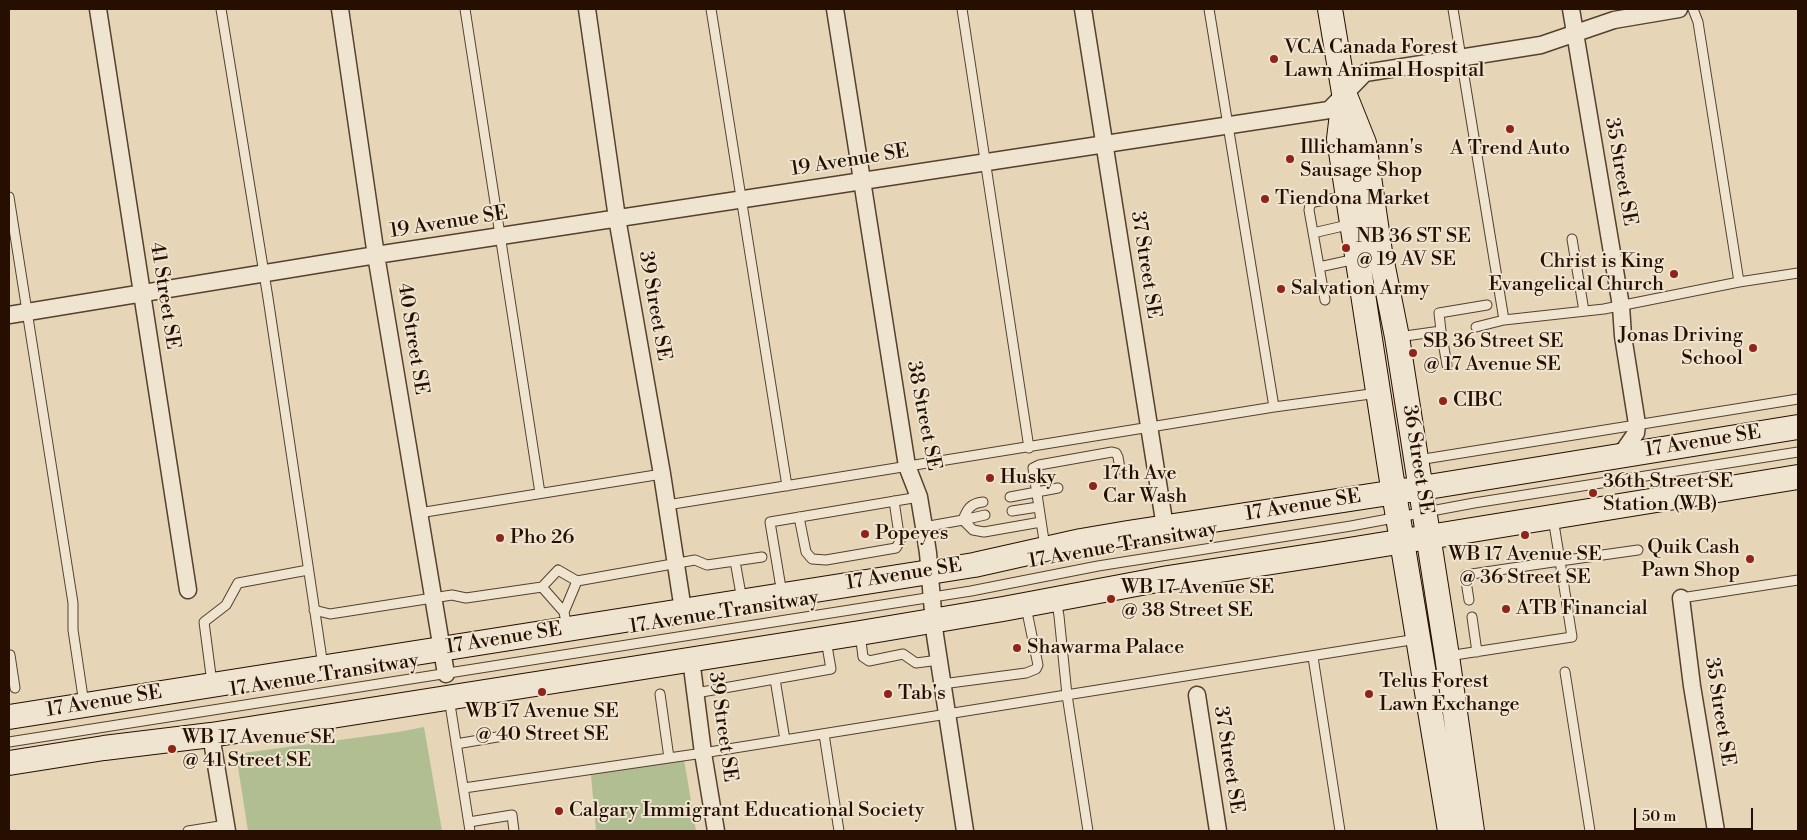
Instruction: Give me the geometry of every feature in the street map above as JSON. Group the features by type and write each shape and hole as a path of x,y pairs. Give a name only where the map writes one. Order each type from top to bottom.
{"main road":[{"name":"36 Street SE","path":"1330,9 1344,93 1364,143 1380,252 1397,337 1422,488 1472,831"},
{"name":"36 Street SE","path":"1344,93 1339,139 1402,542 1450,831"},
{"name":"17 Avenue SE","path":"9,717 442,648 566,620 683,610 742,601 974,564 1081,541 1165,527 1422,488 1798,427"},
{"path":"9,764 104,748 211,736 448,686 691,659 826,639 1026,605 1168,578 1552,518 1798,477"}],"street":[{"name":"41 Street SE","path":"98,9 188,590"},
{"name":"40 Street SE","path":"340,9 376,255 448,686"},
{"name":"39 Street SE","path":"587,9 617,218 662,474 683,610"},
{"name":"38 Street SE","path":"835,9 907,466 919,497 924,527 938,660 965,831"},
{"name":"37 Street SE","path":"1083,9 1165,527"},
{"name":"35 Street SE","path":"1571,9 1621,306 1623,336 1637,424"},
{"name":"19 Avenue SE","path":"9,315 376,255 1328,110 1365,73 1541,45 1614,20 1679,9"},
{"path":"1620,456 1636,433 1637,424"},
{"name":"35 Street SE","path":"1682,598 1692,686 1716,831"},
{"name":"39 Street SE","path":"691,659 703,753 716,831"},
{"name":"37 Street SE","path":"1197,695 1218,831"},
{"path":"211,736 226,828"}],"lane":[{"path":"222,9 323,667"},
{"path":"465,9 501,236 505,278 540,494"},
{"path":"711,9 787,486"},
{"path":"962,9 987,162 1029,448"},
{"path":"1209,9 1274,407"},
{"path":"1453,9 1504,320"},
{"path":"1693,9 1698,22 1739,282"},
{"path":"1325,300 1309,210 1310,205 1314,202 1348,196"},
{"path":"9,198 73,603 73,630 85,705"},
{"path":"1313,233 1352,224"},
{"path":"1572,239 1584,312"},
{"path":"1319,267 1357,258"},
{"path":"1476,327 1504,320 1584,312 1621,306 1739,282 1798,273"},
{"path":"1446,365 1439,312 1487,305"},
{"path":"1397,337 1441,331"},
{"path":"667,505 1274,407 1379,393"},
{"path":"1417,460 1798,399"},
{"path":"1045,549 1033,468 1039,464 1112,452 1116,453 1118,457 1120,469"},
{"name":"17 Avenue Transitway","path":"9,742 448,686 932,597 997,587 1106,564 1344,527 1425,511 1798,452"},
{"path":"419,513 662,474"},
{"path":"1010,497 1058,488"},
{"path":"782,594 770,522 919,497"},
{"path":"799,517 806,552 812,559 826,560 896,548 900,541 894,501"},
{"path":"963,520 967,509 971,505 983,502"},
{"path":"1012,511 1038,507"},
{"path":"924,527 985,515"},
{"path":"1448,656 1572,637 1552,518"},
{"path":"963,520 973,530 984,532 1041,522"},
{"path":"1468,600 1465,575 1638,550"},
{"path":"314,610 330,614 452,595 466,598 542,587 558,570 577,581 695,560 707,564 762,556"},
{"path":"735,561 742,601"},
{"path":"213,684 204,622 226,605 238,583 308,570"},
{"path":"1682,598 1798,580"},
{"path":"566,620 577,581"},
{"path":"542,587 566,620"},
{"path":"1056,599 1067,695 1088,831"},
{"path":"942,684 1026,673 1036,669 1038,665 1026,605"},
{"path":"1472,618 1477,652"},
{"path":"860,633 863,656 869,661 903,654 916,663 938,660"},
{"path":"696,693 832,669 826,639"},
{"path":"464,788 703,753 1418,639"},
{"path":"9,655 15,688"},
{"path":"1313,657 1340,831"},
{"path":"1565,672 1590,831"},
{"path":"775,679 785,740"},
{"name":"40 Street SE","path":"448,686 470,826"},
{"path":"660,694 669,758"},
{"path":"824,734 839,831"},
{"path":"456,744 503,736"},
{"path":"470,826 512,815 514,831"},
{"path":"188,831 226,828"}],"green space":[{"path":"424,727 442,831 248,831 236,754"},
{"path":"684,759 696,831 596,831 591,775"}],"place":[{"name":"VCA Canada Forest Lawn Animal Hospital","path":"1274,59"},
{"name":"A Trend Auto","path":"1510,129"},
{"name":"Illichamann's Sausage Shop","path":"1290,159"},
{"name":"Tiendona Market","path":"1265,199"},
{"name":"NB 36 ST SE @ 19 AV SE","path":"1346,248"},
{"name":"Christ is King Evangelical Church","path":"1674,274"},
{"name":"Salvation Army","path":"1281,289"},
{"name":"Jonas Driving School","path":"1753,348"},
{"name":"SB 36 Street SE @ 17 Avenue SE","path":"1413,353"},
{"name":"CIBC","path":"1443,401"},
{"name":"Husky","path":"990,478"},
{"name":"17th Ave Car Wash","path":"1093,486"},
{"name":"36th Street SE Station (WB)","path":"1593,493"},
{"name":"Popeyes","path":"865,534"},
{"name":"WB 17 Avenue SE @ 36 Street SE","path":"1525,535"},
{"name":"Pho 26","path":"500,538"},
{"name":"Quik Cash Pawn Shop","path":"1750,559"},
{"name":"WB 17 Avenue SE @ 38 Street SE","path":"1111,599"},
{"name":"ATB Financial","path":"1506,609"},
{"name":"Shawarma Palace","path":"1017,648"},
{"name":"WB 17 Avenue SE @ 40 Street SE","path":"542,692"},
{"name":"Tab's","path":"888,694"},
{"name":"Telus Forest Lawn Exchange","path":"1369,694"},
{"name":"WB 17 Avenue SE @ 41 Street SE","path":"172,749"},
{"name":"Calgary Immigrant Educational Society","path":"559,811"}]}
